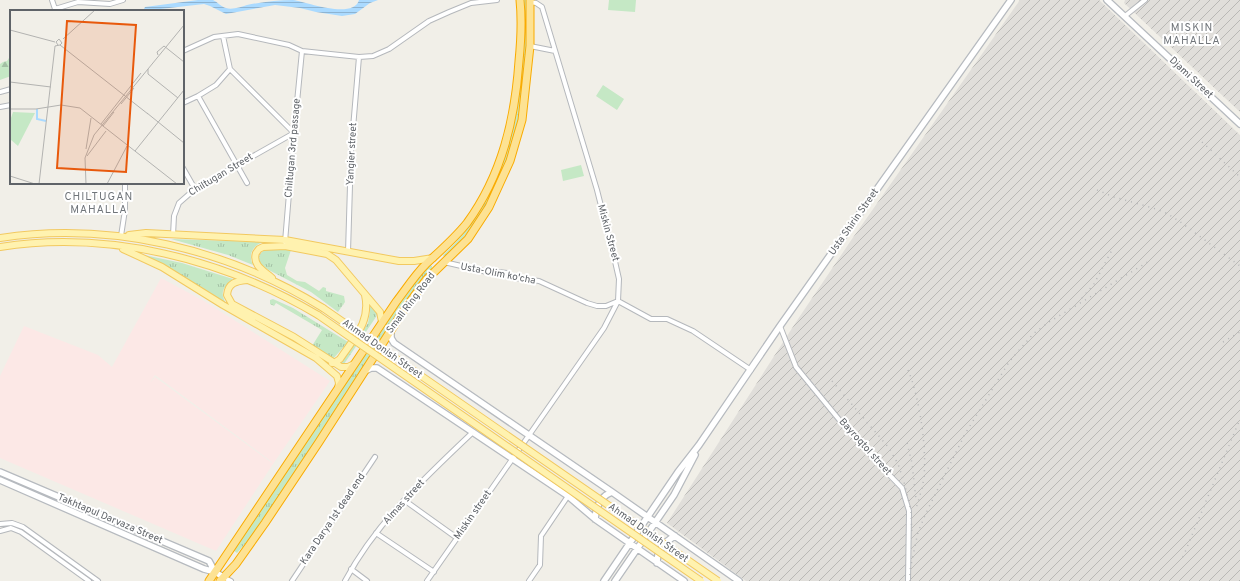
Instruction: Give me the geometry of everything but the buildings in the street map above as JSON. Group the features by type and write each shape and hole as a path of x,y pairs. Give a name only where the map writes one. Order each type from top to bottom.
{"highway":[{"name":"Small Ring Road","path":"209,581 382,322 419,272 458,234 488,186 505,147 517,91 520,44 520,0"},
{"name":"Small Ring Road","path":"222,579 236,564 265,523 391,329 426,280 462,246 475,231 494,198 510,161 523,115 530,46 530,1"},
{"path":"433,258 442,264"}],"main road":[{"name":"Usta Shirin Street","path":"604,581 780,326 1010,0"},
{"name":"Djami Street","path":"1107,0 1240,124"},
{"name":"Ahmad Donish Street","path":"0,238 29,234 60,233 121,236 176,247 225,261 278,283 323,308 718,581"},
{"path":"121,236 146,233 323,246 399,261 433,258"},
{"path":"146,233 176,247"},
{"name":"Ahmad Donish Street","path":"0,247 60,242 114,245 174,256 248,280 291,300 318,315 701,581"},
{"path":"278,283 257,265 255,255 257,251 263,247 285,243 327,254 331,256 380,312 382,322"},
{"path":"114,245 162,267 224,305 291,342 322,362 337,376 339,383 338,389"},
{"path":"322,362 334,363 340,359 364,322 366,312 364,293 361,286 336,256 323,246"},
{"path":"248,280 236,282 229,287 227,295 232,304 289,335 344,368 354,364"},
{"name":"Ahmad Donish Street","path":"391,329 391,337 394,343 612,492 738,581"},
{"name":"Ahmad Donish Street","path":"364,371 371,368 377,368 568,496 595,519 684,581"},
{"name":"Usta Shirin Street","path":"614,581 638,549 674,495 699,445"},
{"name":"Takhtapul Darvaza Street","path":"0,472 209,561 215,572 222,579"},
{"name":"Takhtapul Darvaza Street","path":"0,480 197,566 215,572"},
{"path":"595,519 596,510 600,502 606,495 612,492"},
{"path":"657,563 658,554 662,546 675,536"}],"street":[{"path":"52,0 55,9 78,2 92,1 110,4 123,0"},
{"path":"184,51 214,37 238,34 289,45 302,51 366,57 380,54 429,21 449,12 471,3 497,0"},
{"path":"1125,16 1145,0"},
{"name":"Miskin Street","path":"529,435 604,328 618,301 619,279 597,190 542,8 536,3 530,1"},
{"path":"223,36 230,69 294,133"},
{"path":"530,46 555,51"},
{"name":"Chiltugan 3rd passage","path":"285,243 302,51"},
{"name":"Yangier street","path":"348,252 351,152 359,57"},
{"path":"184,103 216,85 230,69"},
{"path":"0,92 10,89"},
{"path":"198,96 247,184"},
{"path":"0,107 10,105"},
{"name":"Chiltugan Street","path":"173,235 176,207 195,189 294,133"},
{"path":"184,170 195,189"},
{"path":"121,236 125,210 125,184"},
{"name":"Usta-Olim ko'cha","path":"442,264 507,274 515,278 539,281 587,303 597,306 606,306 618,301"},
{"path":"618,301 651,319 667,319 693,331 751,370"},
{"name":"Bayroqtol street","path":"780,326 796,367 846,428 902,488 909,512 908,581"},
{"name":"Almas street","path":"345,581 351,569 388,517 436,466 473,432"},
{"name":"Miskin street","path":"427,581 529,435"},
{"name":"Kаra Darya 1st dead end","path":"292,581 375,456"},
{"path":"529,581 540,565 541,536 568,496"},
{"path":"404,500 457,538"},
{"path":"0,524 12,523 23,527 98,581"},
{"path":"0,531 11,528 21,532 89,581"},
{"path":"376,533 434,572"},
{"path":"351,569 367,581"},
{"name":"Takhtapul Darvaza Street","path":"222,579 231,581"}],"shaded area":[{"path":"1020,0 1099,0 1240,135 1240,581 746,581 667,523 798,319 852,239"},
{"path":"1125,0 1240,0 1240,112 1124,3"},
{"path":"161,278 204,301 330,381 216,551 0,458 0,376 24,326 98,355 112,367","holes":["155,375 272,462 155,377 150,383"]}],"green space":[{"path":"523,0 526,0 527,19 526,58 519,116 510,153 491,194 474,224 453,249 444,257 443,255 467,229 486,200 501,169 511,137 521,70"},
{"path":"609,0 636,0 635,12 608,10"},
{"path":"10,58 10,76 0,80 0,64"},
{"path":"603,85 624,99 617,110 596,96"},
{"path":"581,165 584,176 563,181 561,170"},
{"path":"171,239 263,242 256,246 252,251 251,258 253,265 228,255"},
{"path":"268,248 291,250 285,268 287,275 297,281 305,282 319,291 323,287 326,288 326,291 344,296 345,302 338,312 311,292 263,267 259,259 262,252"},
{"path":"144,255 182,263 233,279 223,290 223,297 227,305 165,266"},
{"path":"430,265 432,266 432,269 419,283 391,323 306,455 250,538 237,553 233,550 416,280"},
{"path":"273,299 293,308 348,342 332,360 312,346 322,330 276,303 274,306 270,304 270,300"},
{"path":"368,301 377,312 376,317 344,364 338,363 342,361 368,323 370,312"}],"water":[{"path":"198,0 213,0 228,9 264,2 293,0 329,8 348,9 355,6 359,0 378,0 370,3 355,14 342,16 275,5 226,14 204,4 144,10 145,7"}],"railway":[{"path":"1202,142 1240,177"},
{"path":"1097,190 1114,197 1166,213 1240,266"},
{"path":"1082,298 1094,284 1113,248"},
{"path":"910,581 910,570 918,532 926,513 965,434 1009,362 1033,334 1049,322 1151,260"},
{"path":"1223,342 1240,332"},
{"path":"908,370 919,407 925,464 922,488 916,509"},
{"path":"832,381 889,448 898,464 911,511 912,535"},
{"path":"1183,557 1240,419"},
{"path":"907,443 912,463 916,500"}],"district":[{"name":"MISKIN MAHALLA","path":"1192,34"},
{"name":"CHILTUGАN MAHALLA","path":"99,203"}]}
